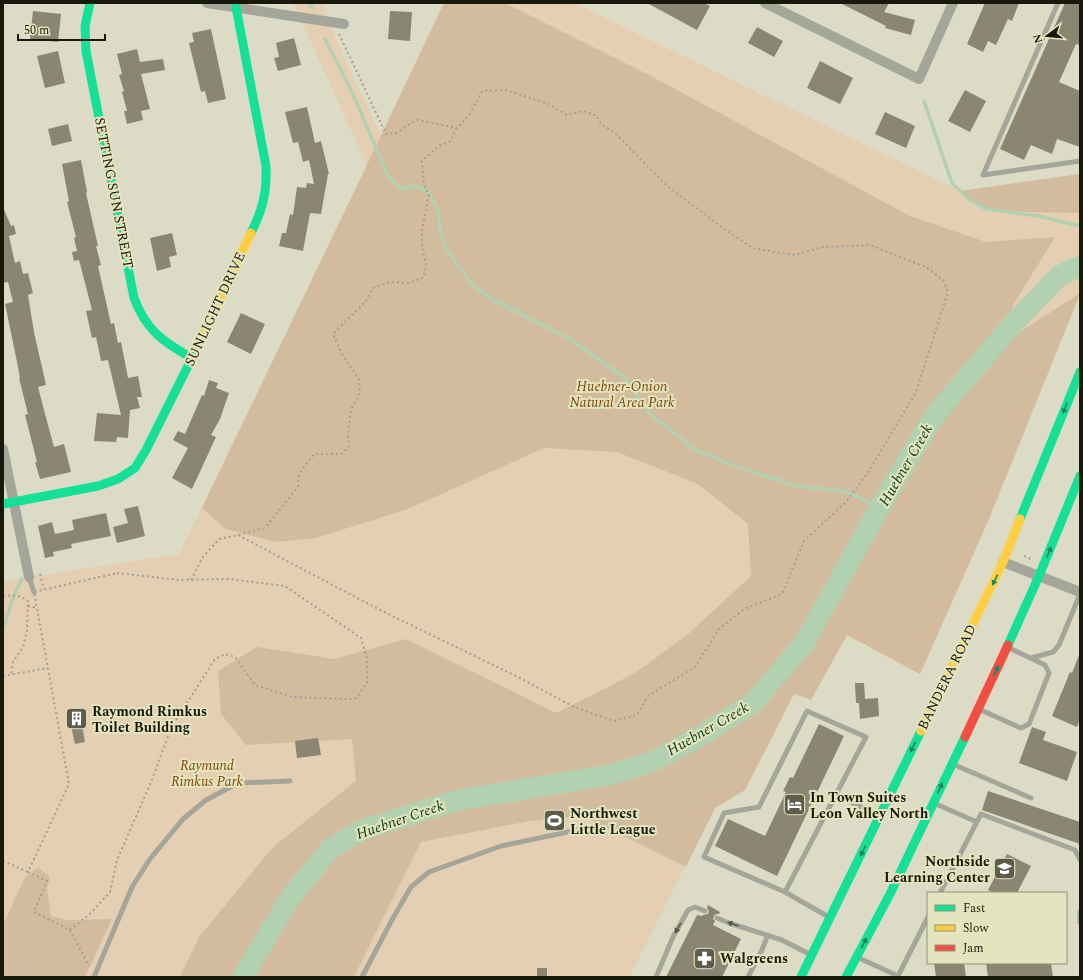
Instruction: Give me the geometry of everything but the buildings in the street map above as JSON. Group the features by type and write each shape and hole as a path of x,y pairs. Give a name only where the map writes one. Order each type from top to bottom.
{"main road":[{"name":"SETTING SUN STREET","path":"90,3 85,26 86,51 134,298 143,320 153,333 172,348 192,358"},
{"name":"SUNLIGHT DRIVE","path":"3,504 98,486 118,479 135,468 146,450 192,358 260,215 264,204 267,185 266,166 236,7"},
{"name":"BANDERA ROAD","path":"801,977 1003,562 1080,372"},
{"path":"846,977 890,894 934,803 1039,576 1079,481"}],"street":[{"path":"207,3 344,24"},
{"path":"766,3 919,79 953,3"},
{"path":"3,449 29,577"},
{"path":"1003,562 1080,593"}],"lane":[{"path":"1058,3 983,175 1080,161"},
{"path":"29,577 34,592"},
{"path":"1031,658 1053,652 1059,645 1080,593"},
{"path":"978,709 1021,728 1029,724 1049,673 1044,665 1007,646"},
{"path":"785,892 866,737 807,711 760,807 724,813 704,857 785,892 830,918"},
{"path":"952,764 1031,798"},
{"path":"94,976 132,887 150,859 183,819 206,800 238,783 290,781"},
{"path":"836,795 880,816"},
{"path":"934,803 976,822"},
{"path":"941,892 981,814 1075,850 1080,860"},
{"path":"362,977 392,918 411,887 429,872 501,846 587,828"},
{"path":"656,977 673,937 688,910 695,907 705,911"},
{"path":"1080,912 1080,922"},
{"path":"717,918 782,940 812,956"},
{"path":"857,956 898,976 927,919"},
{"path":"748,977 768,936"}],"path":[{"path":"334,22 386,134 397,133 418,120 457,128"},
{"path":"191,580 203,557 219,539 238,536 265,528 298,487 299,474 314,454 341,454 349,447 348,433 351,409 359,396 360,381 342,354 333,334 366,301 373,288 390,282 410,283 424,278 426,264 422,247 422,230 429,195 424,185 422,162 439,146 451,141 455,130 470,114 482,91 506,90 550,104 567,115 584,111 597,116 601,124 615,133 666,185 752,248 795,255 823,247 870,245 926,267 943,280 948,292 916,392 868,471 846,502 804,540 782,594 744,609 719,629 695,667 648,696 637,715 614,721 574,707 520,678 380,610 238,536"},
{"path":"1024,556 1031,559"},
{"path":"28,872 69,784 34,592 117,573 180,580 229,579 285,586 361,638 367,659 367,683 356,698 292,697 255,685 235,657 225,654 215,659 171,728 152,780 117,860 110,892 91,913 70,930"},
{"path":"3,596 14,595 28,601 27,630 23,647 13,662 11,675"},
{"path":"28,606 37,608"},
{"path":"3,676 48,668"},
{"path":"3,861 47,881 34,912 70,930 94,976"}],"green space":[{"name":"Huebner-Onion Natural Area Park","path":"293,3 322,3 344,58 381,135 444,3 574,3 960,191 1080,174 1080,294 989,519 920,674 847,635 811,700 794,694 745,790 715,808 629,977 3,977 3,582 179,554 367,165"},
{"name":"Huebner-Onion Natural Area Park","path":"448,3 505,3 653,77 910,216 986,242 1055,237 1013,305 1008,340 1080,294 989,519 920,674 847,635 811,700 794,694 745,790 715,808 686,867 583,816 530,821 421,842 354,977 180,977 199,937 273,847 356,781 352,739 246,745 221,714 218,671 257,647 334,659 406,639 556,713 635,673 687,635 751,576 748,524 698,484 617,452 544,448 408,509 316,538 277,542 226,529 202,508 443,5"},
{"path":"1080,174 1080,213 986,211 960,191"},
{"path":"38,867 50,877 47,889 51,916 68,920 112,919 85,977 3,977 3,925 25,877"}],"waterway":[{"path":"309,3 312,8"},
{"path":"325,39 351,90 389,178 402,189 415,186 428,191 438,210 440,232 446,249 473,285 490,298 568,338 623,376 651,415 696,450 735,466 796,486 843,491 880,507"},
{"path":"924,101 952,183 970,200 986,209 1038,216 1080,226"},
{"name":"Huebner Creek","path":"243,977 290,898 330,849 362,830 458,800 610,775 654,761 702,735 753,703 803,645 880,507 934,416 1012,325 1059,276 1080,266"},
{"path":"3,629 14,595 22,579"}],"traffic: fast":[{"path":"90,3 85,26 86,51 134,298 144,319 150,327 172,346 192,358"},
{"path":"236,7 266,166 265,192 259,216 251,233"},
{"path":"3,504 98,486 118,479 135,468 146,450 197,348"},
{"path":"1020,519 1080,372"},
{"path":"1008,645 1039,576 1080,476"},
{"path":"801,977 921,731"},
{"path":"846,977 890,894 965,737"}],"traffic: slow":[{"path":"197,348 251,233"},
{"path":"921,731 1003,562 1020,519"}],"traffic: jam":[{"path":"965,737 1008,645"}],"place":[{"name":"Raymond Rimkus Toilet Building","path":"77,719"},
{"name":"In Town Suites Leon Valley North","path":"795,805"},
{"name":"Northwest Little League","path":"555,821"},
{"name":"Northside Learning Center","path":"1005,869"},
{"name":"Walgreens","path":"704,958"}],"park label":[{"name":"Raymund Rimkus Park","path":"207,774"}]}
